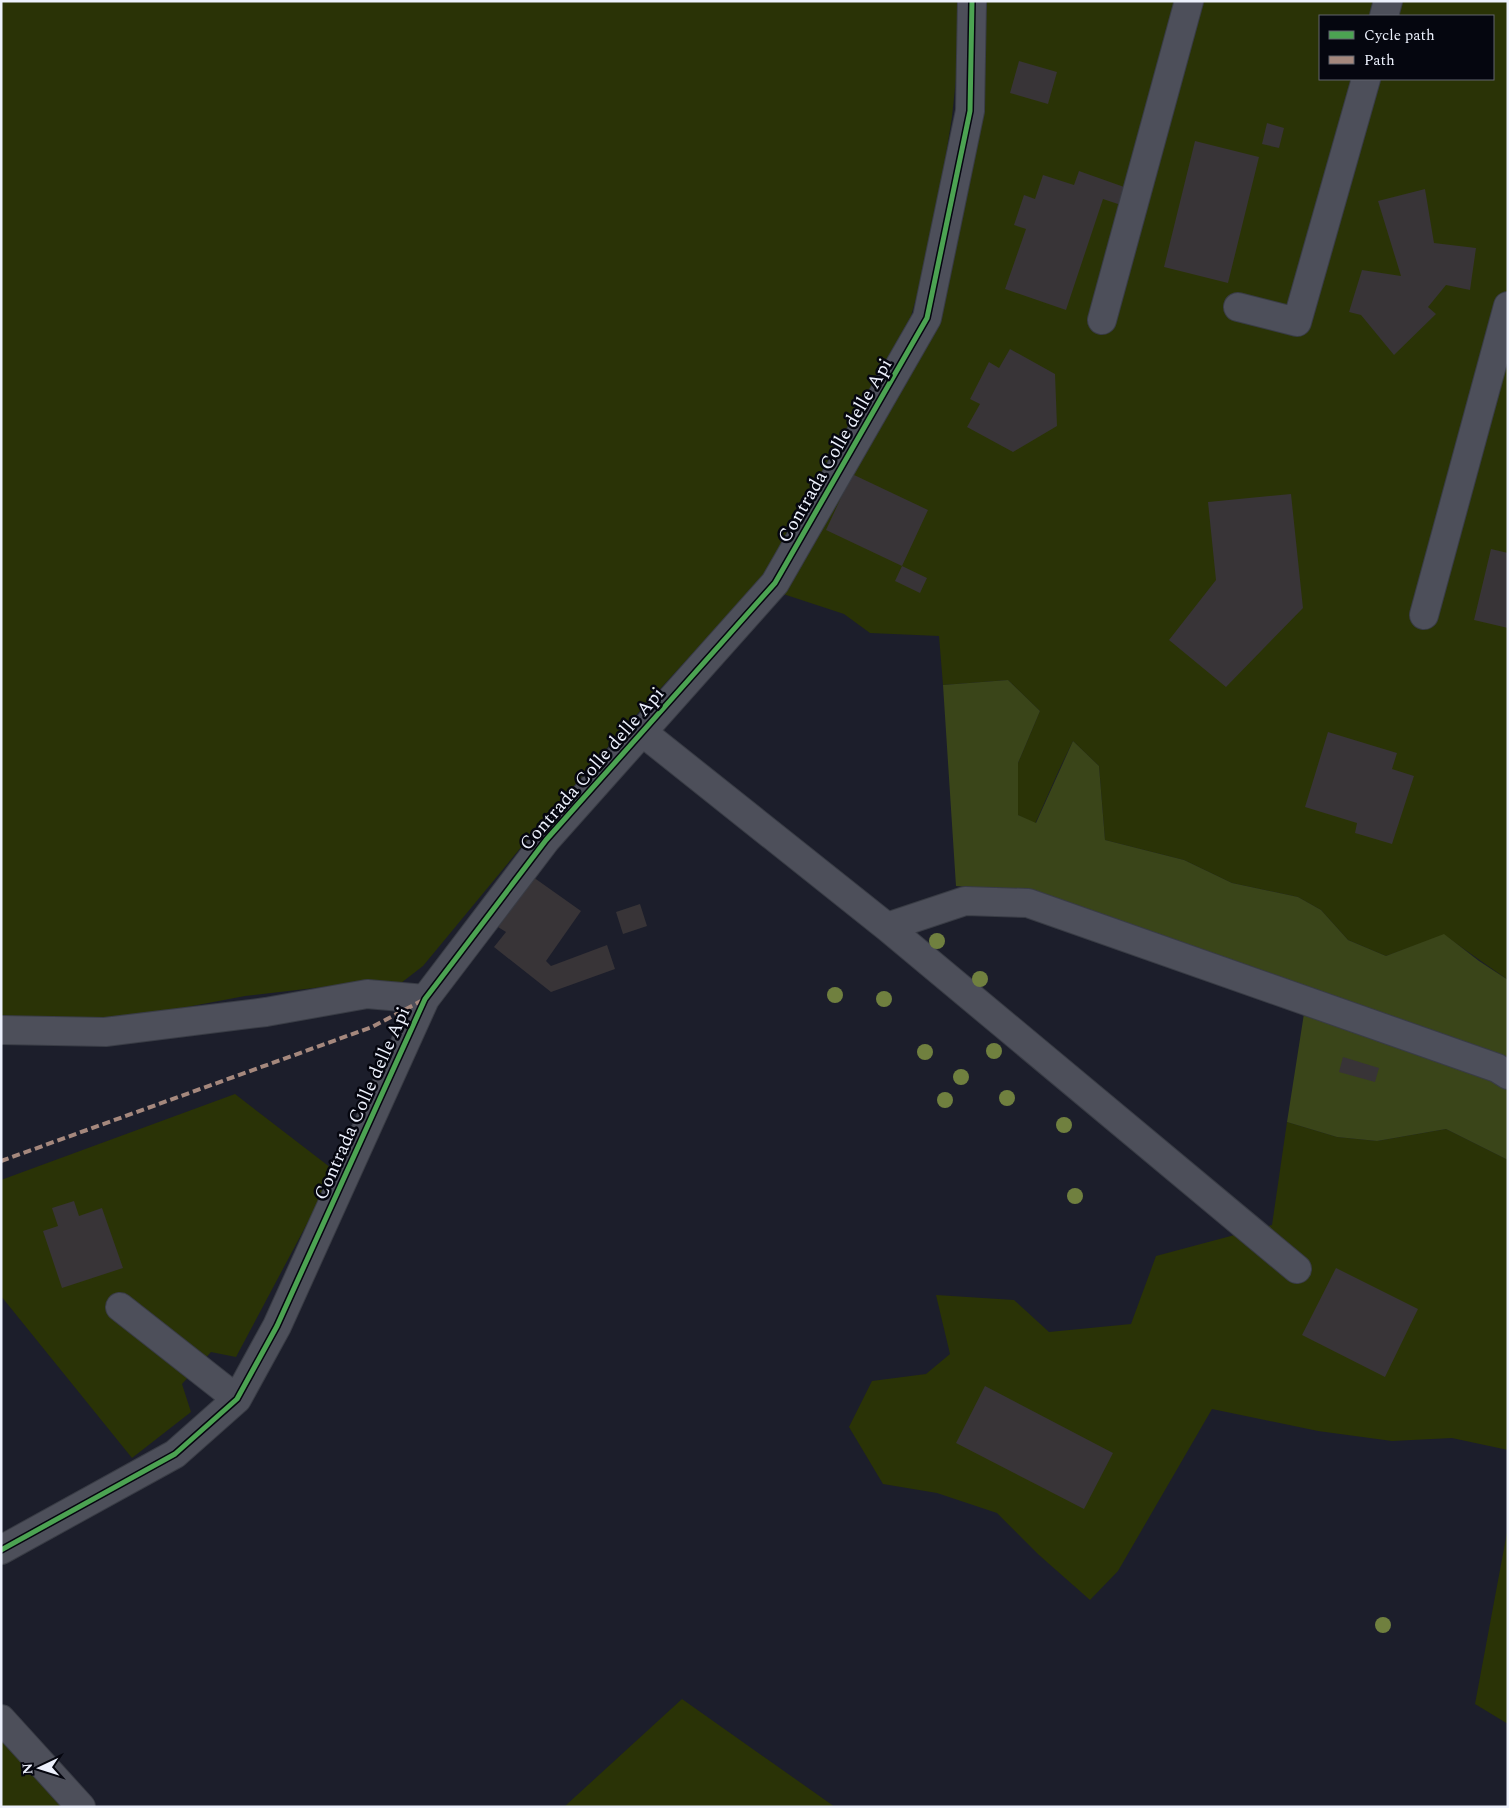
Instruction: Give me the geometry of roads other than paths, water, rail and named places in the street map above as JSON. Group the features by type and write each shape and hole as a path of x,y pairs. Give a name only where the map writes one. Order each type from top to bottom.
{"street":[{"name":"Contrada Colle delle Api","path":"1,1550 175,1454 237,1398 277,1326 425,999 546,840 641,731 775,583 927,318 970,111 972,1"},
{"path":"1102,320 1189,1"},
{"path":"1384,15 1388,1"},
{"path":"1238,307 1297,322 1366,80"},
{"path":"1424,615 1508,306"},
{"path":"641,731 887,927 1297,1269"},
{"path":"887,927 965,901 1028,903 1497,1068 1508,1075"},
{"path":"1,1030 105,1032 266,1012 367,994 425,999"},
{"path":"120,1307 237,1398"},
{"path":"1,1719 81,1807"}]}
